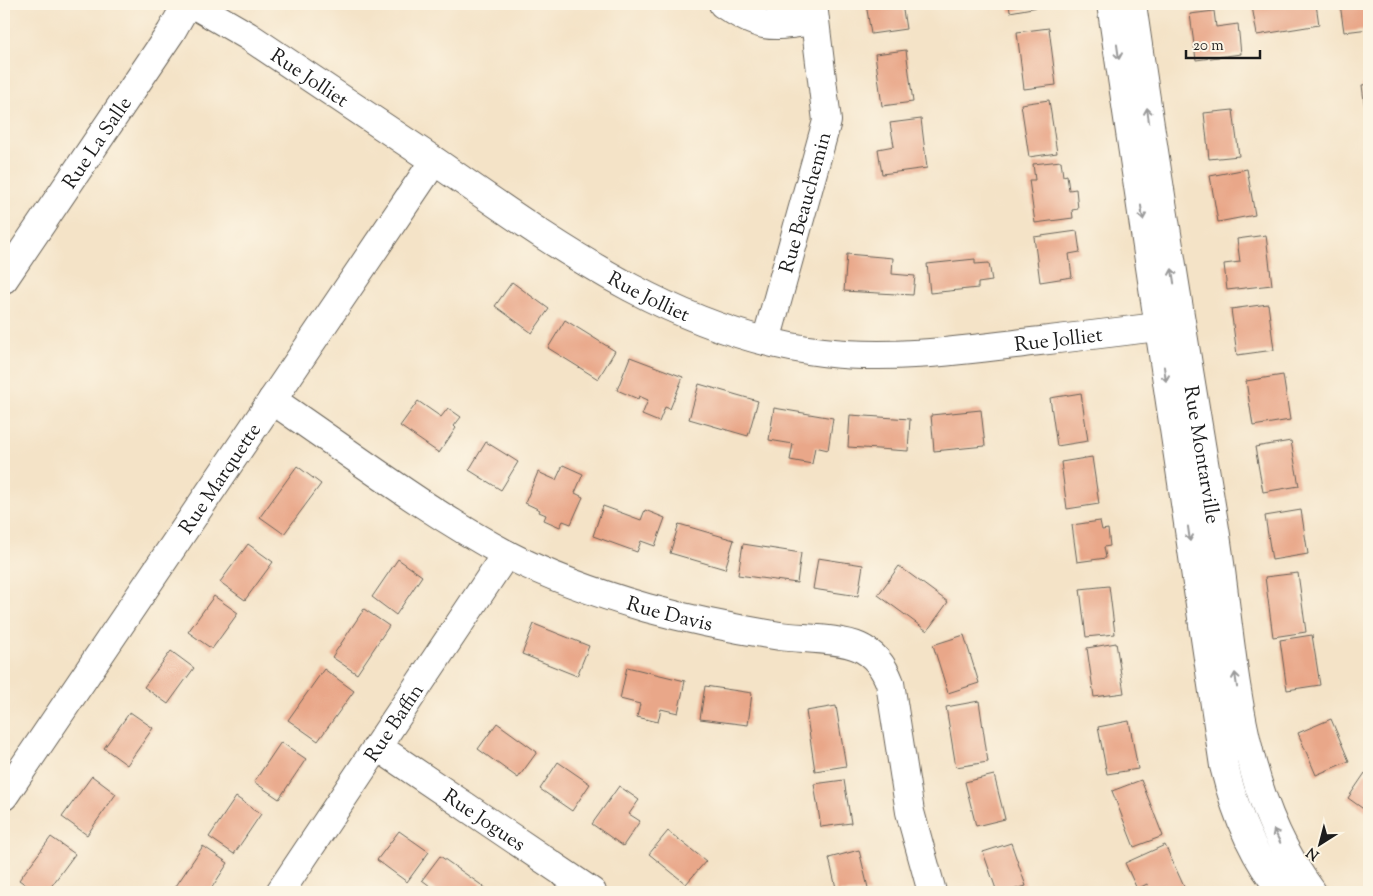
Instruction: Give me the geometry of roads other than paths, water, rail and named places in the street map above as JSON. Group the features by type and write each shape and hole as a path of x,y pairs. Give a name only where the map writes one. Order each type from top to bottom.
{"street":[{"name":"Rue La Salle","path":"6,271 171,32 187,4"},
{"name":"Rue Jolliet","path":"193,4 248,36 550,240 614,278 706,322 766,341 826,353 904,354 970,349 1170,326"},
{"path":"723,4 751,22 765,26 814,12"},
{"name":"Rue Montarville","path":"1111,4 1170,326 1215,530 1242,717 1252,769 1290,888"},
{"name":"Rue Montarville","path":"1132,4 1170,326"},
{"name":"Rue Beauchemin","path":"766,341 826,130 826,103 814,12"},
{"name":"Rue Marquette","path":"4,796 434,161"},
{"name":"Rue Davis","path":"272,400 408,493 506,554 562,578 653,609 737,629 851,644 873,656 883,668 890,683 910,812 932,892"},
{"name":"Rue Baffin","path":"280,892 506,554"},
{"name":"Rue Jogues","path":"378,747 592,892"}]}
